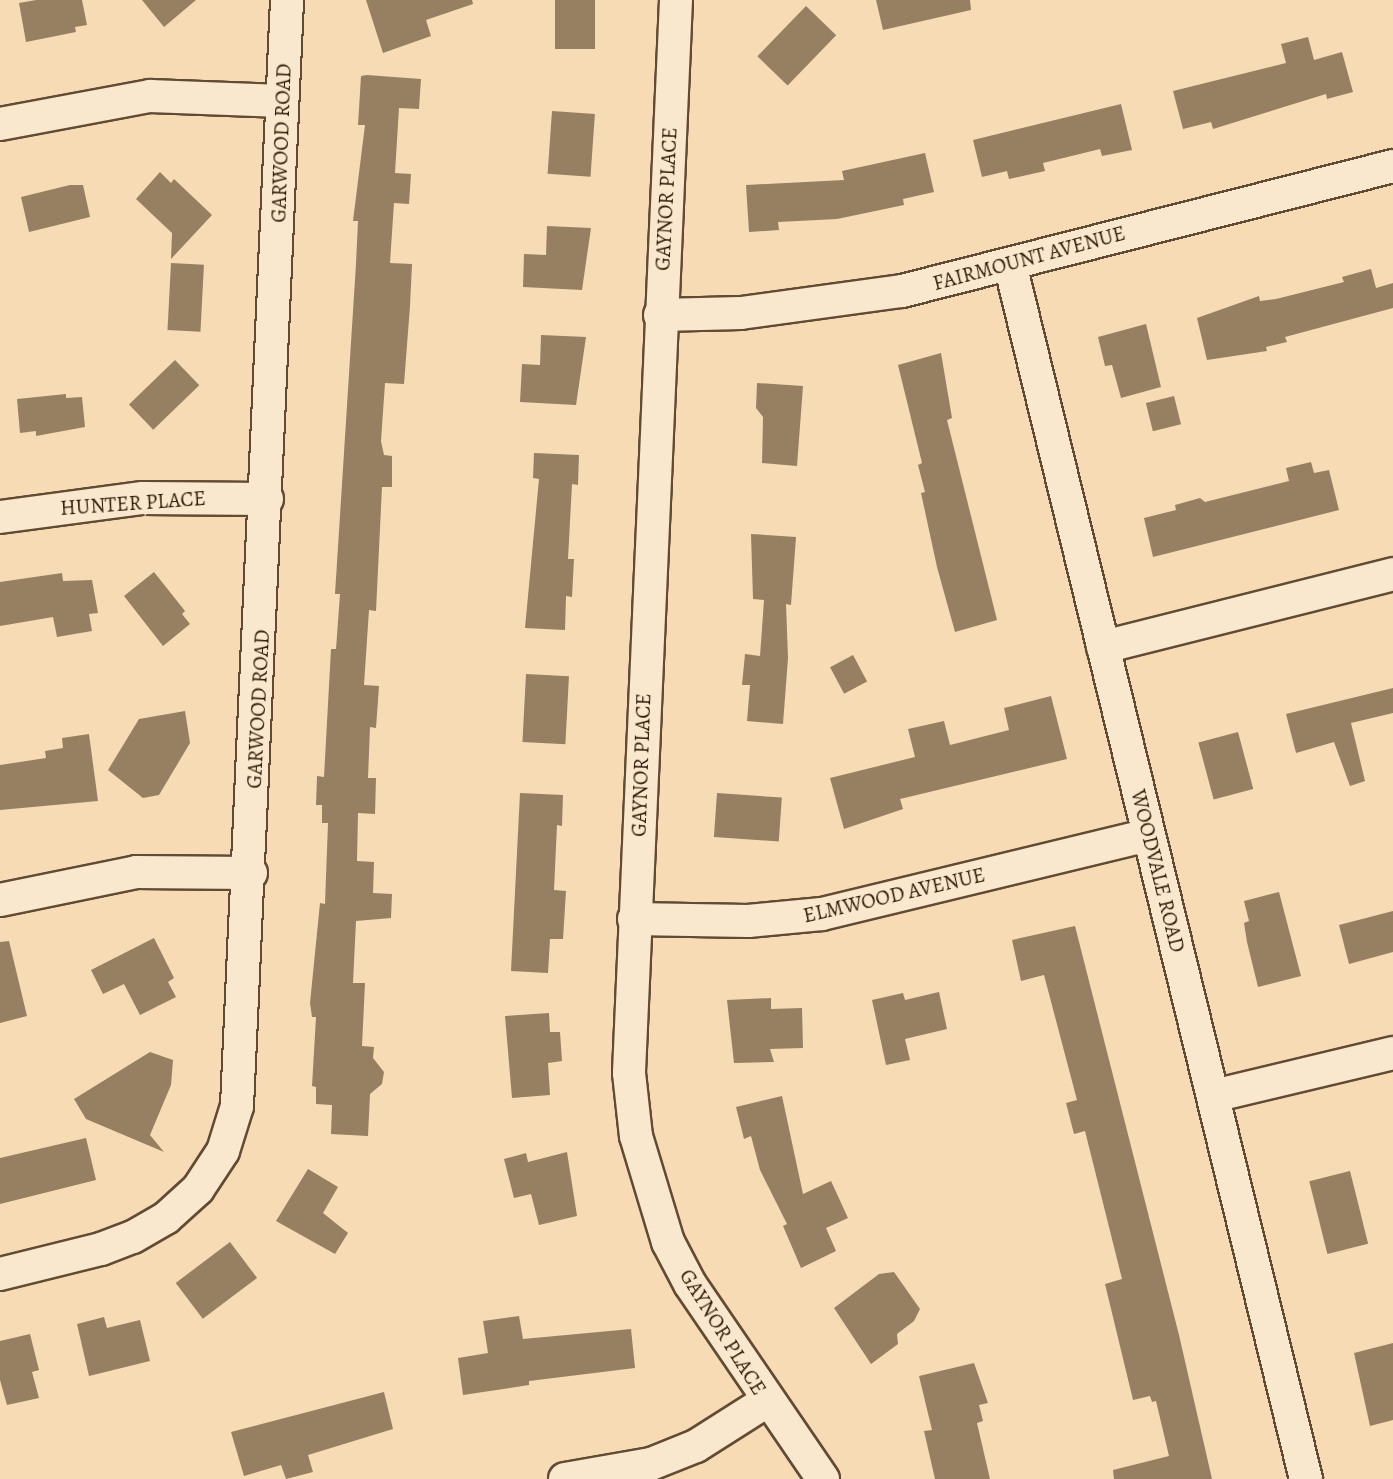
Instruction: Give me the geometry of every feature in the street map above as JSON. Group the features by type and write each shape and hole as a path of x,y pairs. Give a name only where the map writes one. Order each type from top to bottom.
{"street":[{"name":"GARWOOD ROAD","path":"0,1274 133,1237 166,1218 198,1189 223,1151 240,1079 287,0"},
{"name":"GAYNOR PLACE","path":"676,0 660,315 629,1073 636,1136 649,1190 691,1284 767,1401 823,1479"},
{"path":"0,124 150,96 282,100"},
{"name":"FAIRMOUNT AVENUE","path":"660,315 822,305 902,291 1393,166"},
{"name":"WOODVALE ROAD","path":"1010,264 1306,1479"},
{"name":"HUNTER PLACE","path":"0,517 142,498 267,499"},
{"path":"1103,646 1393,574"},
{"name":"ELMWOOD AVENUE","path":"634,919 748,921 822,914 1149,835"},
{"path":"0,900 136,872 251,873"},
{"path":"1213,1097 1393,1053"},
{"path":"565,1479 652,1464 696,1446 767,1401"}],"building":[{"path":"36,0 82,0 87,25 75,27 76,32 26,42 19,3"},
{"path":"142,0 196,0 164,27"},
{"path":"366,0 472,0 473,4 426,20 431,36 383,53"},
{"path":"555,0 595,0 595,49 555,49"},
{"path":"876,0 970,0 971,10 883,30"},
{"path":"806,6 836,35 788,86 757,56"},
{"path":"1308,37 1314,60 1342,52 1353,92 1327,99 1326,94 1213,129 1211,122 1183,129 1173,91 1286,63 1281,44"},
{"path":"361,76 421,79 419,109 399,108 395,173 411,174 409,204 394,203 390,263 412,264 410,306 404,384 385,383 381,441 384,455 392,456 392,487 382,487 376,611 369,610 364,685 379,686 376,728 370,727 368,778 376,778 375,814 358,813 357,861 374,862 373,893 392,894 391,918 356,921 353,983 365,983 362,1046 374,1047 373,1058 384,1072 382,1084 370,1094 368,1136 331,1134 332,1105 316,1104 316,1087 312,1086 316,1017 312,1017 310,1003 320,903 325,904 328,823 322,823 322,805 316,805 317,776 324,777 331,649 336,649 340,594 335,594 358,221 353,221 365,125 358,125"},
{"path":"1121,104 1132,150 1102,156 1100,149 1043,163 1045,171 1009,179 1007,171 982,177 973,140"},
{"path":"552,111 595,114 591,177 548,174"},
{"path":"925,153 934,192 903,199 904,205 837,219 778,222 779,230 749,232 746,185 844,180 842,171"},
{"path":"160,172 171,183 174,179 212,215 171,259 172,233 136,199"},
{"path":"70,185 83,185 90,217 29,232 21,197"},
{"path":"547,226 591,228 582,290 523,287 524,254 546,255"},
{"path":"171,263 204,265 200,332 167,330"},
{"path":"1371,269 1376,288 1393,283 1393,308 1285,337 1287,342 1266,347 1267,351 1207,360 1197,318 1259,296 1260,301 1276,299 1344,282 1342,277"},
{"path":"1146,324 1161,387 1121,398 1112,365 1105,366 1098,337"},
{"path":"541,335 586,337 576,405 520,402 522,364 540,365"},
{"path":"941,353 952,418 947,420 997,620 955,632 921,493 925,492 918,465 922,463 898,365"},
{"path":"175,360 199,385 153,430 129,404"},
{"path":"757,383 803,386 797,466 762,463 763,417 756,408"},
{"path":"66,394 66,398 82,397 85,427 36,436 36,431 20,433 17,399"},
{"path":"1174,396 1181,424 1153,431 1146,403"},
{"path":"534,453 579,455 578,485 572,484 568,559 574,559 572,597 566,596 565,630 525,628 539,479 533,478"},
{"path":"1311,462 1314,473 1329,470 1339,510 1153,557 1144,518 1176,510 1175,505 1200,498 1205,502 1289,481 1286,468"},
{"path":"751,534 796,537 791,605 786,604 788,658 783,724 747,721 750,685 742,685 745,654 760,656 764,600 753,599"},
{"path":"154,572 185,611 182,614 190,624 163,646 124,596"},
{"path":"62,573 63,581 92,580 98,613 89,614 92,631 57,637 53,617 0,626 0,582"},
{"path":"853,655 867,681 844,694 830,667"},
{"path":"526,674 569,676 565,744 522,742"},
{"path":"1393,688 1393,713 1351,723 1365,781 1350,786 1334,742 1296,753 1286,714"},
{"path":"1051,696 1067,759 900,799 903,809 844,829 830,778 915,757 908,729 944,721 950,745 1009,730 1004,708"},
{"path":"185,711 190,743 159,795 143,798 108,770 139,719"},
{"path":"1238,732 1253,789 1214,800 1198,743"},
{"path":"89,734 98,801 0,810 0,765 46,758 45,751 63,748 62,738"},
{"path":"520,793 563,795 562,826 557,825 554,890 566,891 563,939 550,939 548,973 511,971"},
{"path":"717,793 782,798 779,841 714,837"},
{"path":"1279,892 1301,976 1258,987 1247,942 1244,923 1249,921 1244,901"},
{"path":"1393,911 1393,952 1349,964 1339,925"},
{"path":"1075,926 1179,1335 1212,1479 1114,1479 1113,1470 1169,1456 1156,1401 1152,1402 1150,1396 1133,1400 1105,1284 1122,1279 1085,1131 1074,1134 1066,1103 1077,1100 1044,975 1021,981 1012,940"},
{"path":"154,938 174,978 168,982 176,997 140,1015 124,984 103,994 91,970"},
{"path":"9,941 27,1016 0,1023 0,942"},
{"path":"939,992 947,1029 905,1039 910,1060 886,1065 872,1000 903,993 905,1000"},
{"path":"771,998 771,1009 802,1008 803,1048 770,1049 774,1062 734,1063 727,1000"},
{"path":"549,1013 550,1032 560,1032 562,1061 548,1063 550,1095 512,1098 505,1016"},
{"path":"150,1052 173,1060 171,1085 150,1135 164,1152 86,1119 74,1099"},
{"path":"782,1096 803,1194 831,1181 848,1218 826,1228 836,1251 801,1268 783,1226 787,1224 760,1170 751,1136 744,1139 736,1107"},
{"path":"86,1138 96,1180 0,1204 0,1158"},
{"path":"567,1152 577,1216 539,1225 531,1194 514,1198 504,1159 526,1153 528,1162"},
{"path":"308,1169 338,1187 323,1213 348,1233 335,1254 276,1221"},
{"path":"1350,1171 1368,1244 1327,1254 1309,1181"},
{"path":"230,1242 257,1278 203,1319 176,1283"},
{"path":"894,1272 920,1309 914,1321 897,1334 898,1344 871,1364 834,1308 879,1274"},
{"path":"519,1316 523,1339 631,1329 635,1368 529,1381 529,1385 463,1395 458,1358 488,1353 483,1321"},
{"path":"104,1317 107,1328 140,1320 150,1361 89,1376 77,1324"},
{"path":"30,1334 39,1370 32,1372 39,1398 7,1405 0,1380 0,1341"},
{"path":"1393,1343 1393,1420 1370,1426 1354,1353"},
{"path":"974,1363 988,1403 979,1405 983,1421 977,1423 990,1479 935,1479 924,1431 932,1430 919,1376"},
{"path":"384,1392 393,1429 308,1455 313,1472 286,1479 281,1465 244,1476 231,1432"}]}
